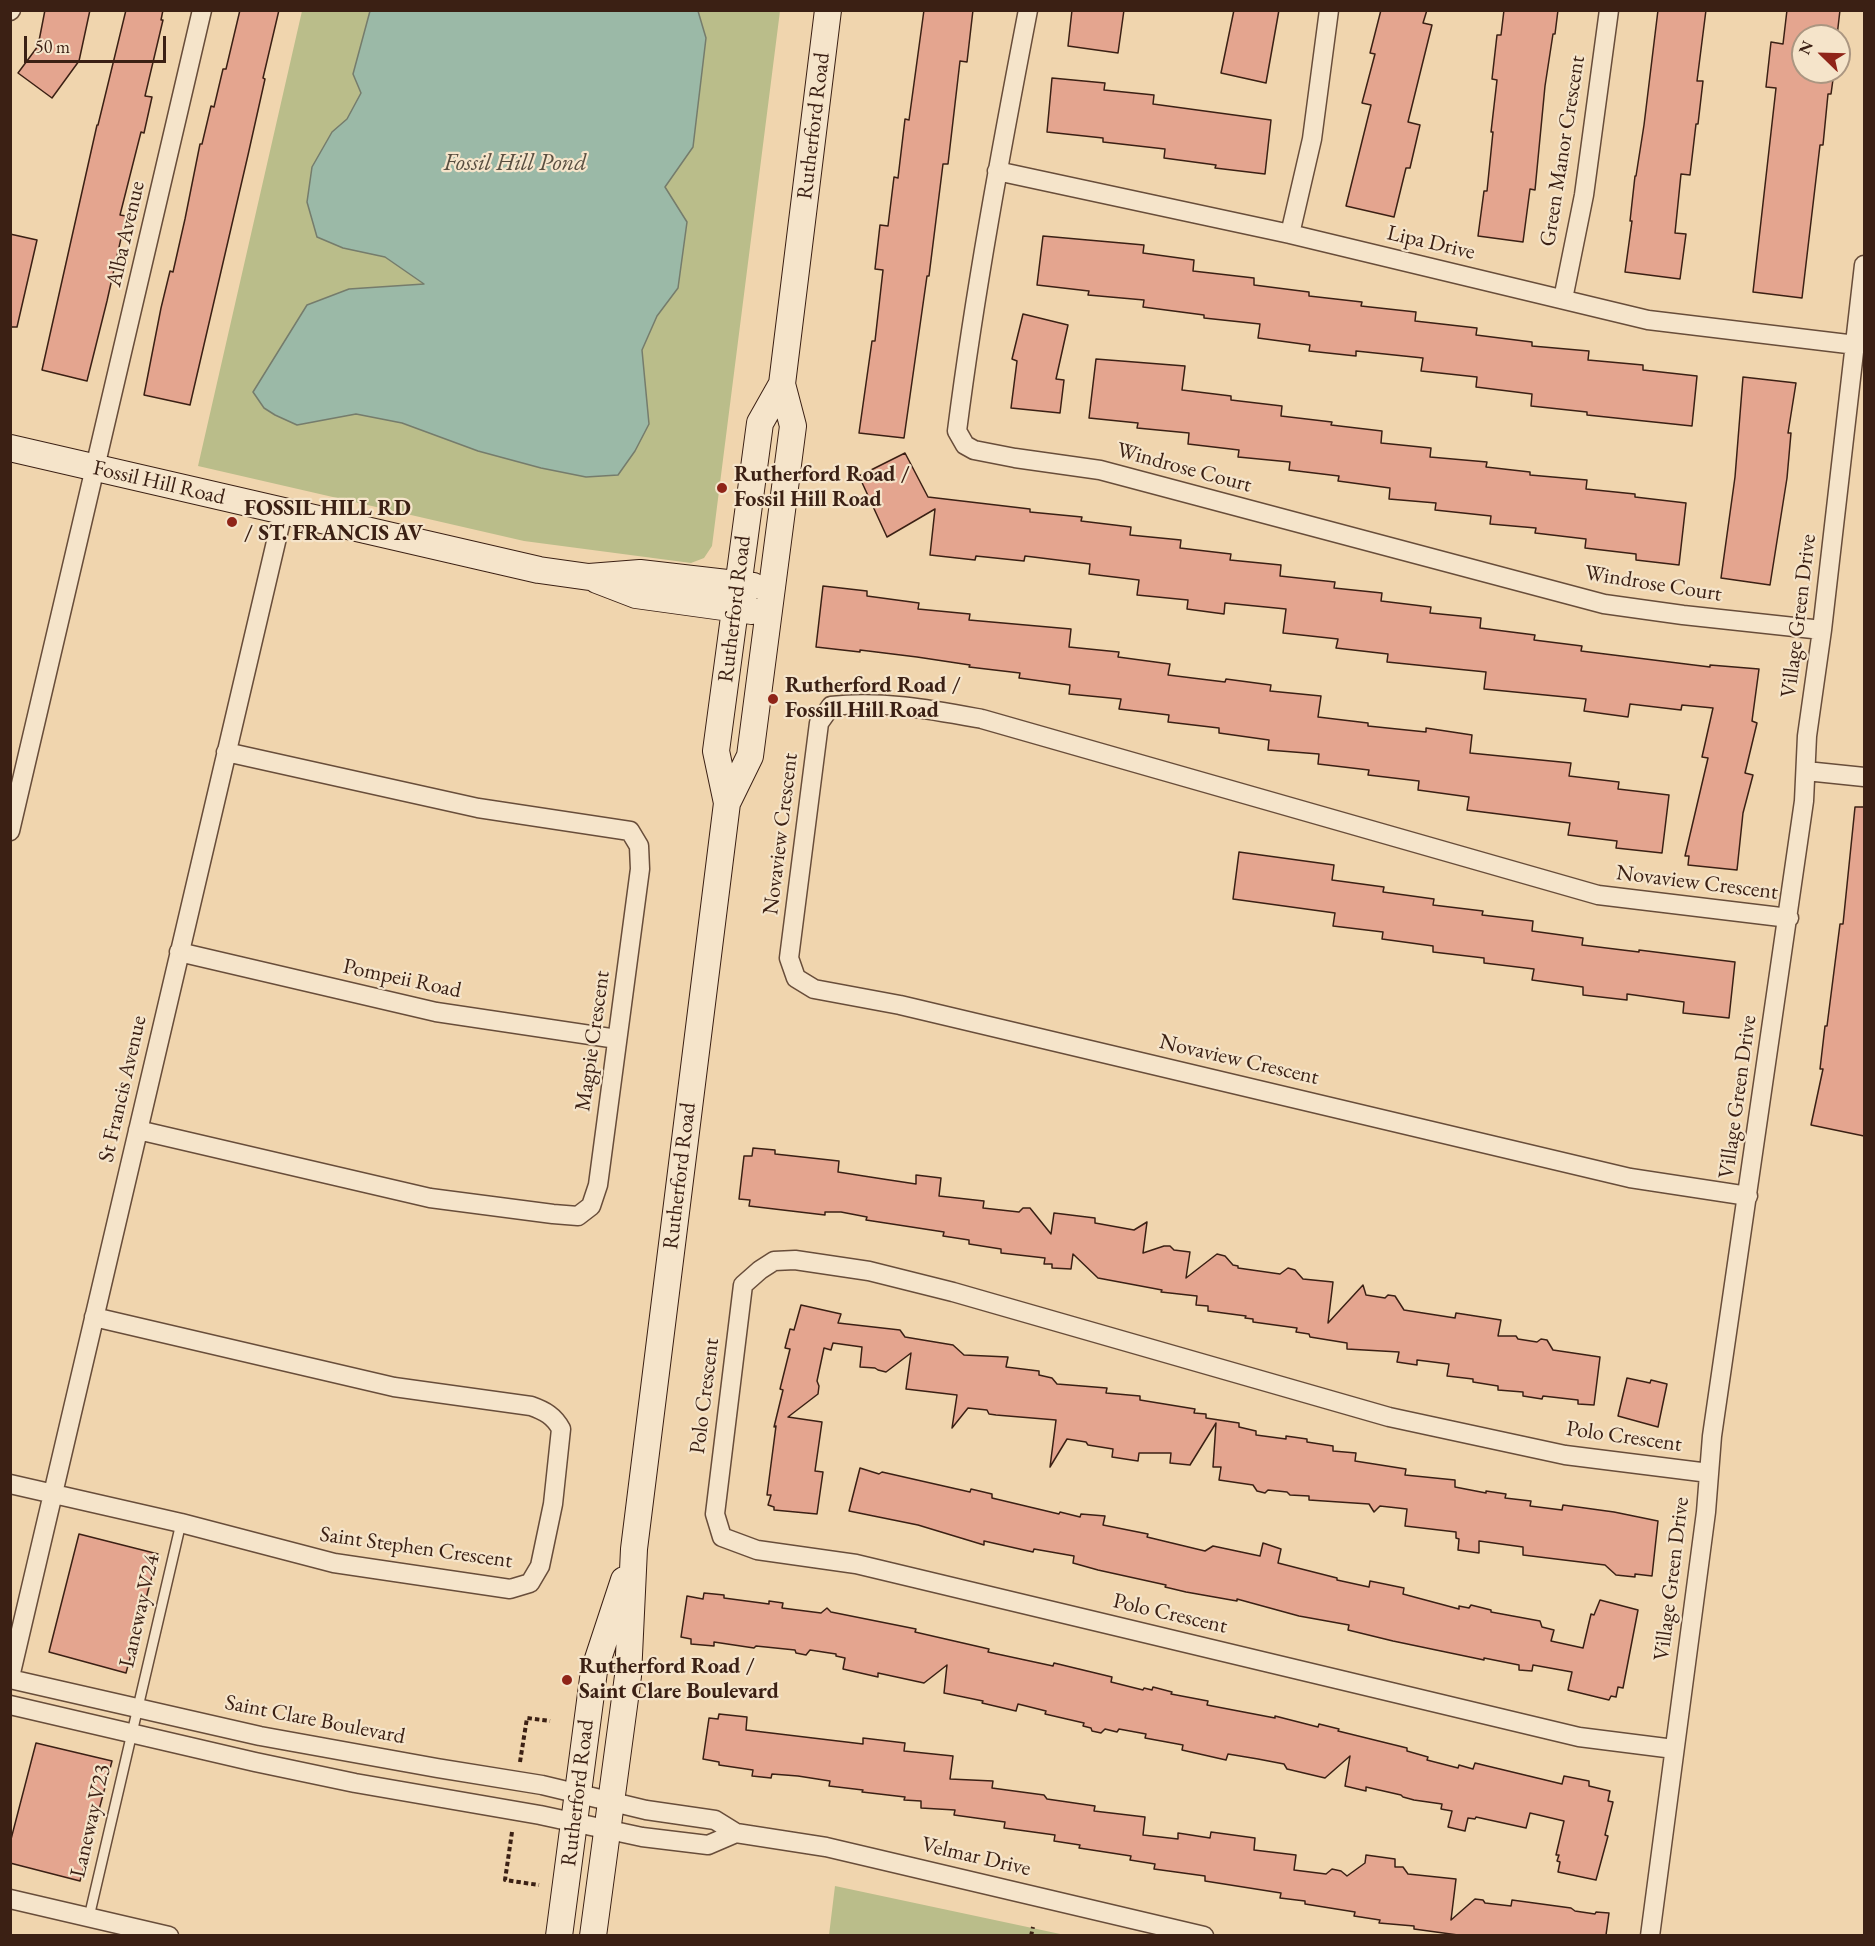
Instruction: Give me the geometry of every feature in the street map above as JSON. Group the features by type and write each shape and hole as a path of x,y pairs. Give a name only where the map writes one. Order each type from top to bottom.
{"main road":[{"name":"Rutherford Road","path":"593,1935 628,1676 634,1549 727,803 750,756 793,426 782,384 828,10"},
{"name":"Rutherford Road","path":"727,803 716,751 736,596 759,423 782,384"},
{"name":"Fossil Hill Road","path":"10,448 539,570 589,577 640,573 736,596 768,613"},
{"name":"Fossil Hill Road","path":"736,596 771,588"},
{"name":"Rutherford Road","path":"559,1935 594,1671 634,1549"}],"street":[{"name":"Alba Avenue","path":"10,831 202,10"},
{"name":"Windrose Court","path":"1028,10 997,171 973,315 957,431 965,445 974,450 1015,459 1100,470 1604,604 1822,630"},
{"path":"1290,234 1312,139 1329,10"},
{"name":"Green Manor Crescent","path":"1563,299 1584,195 1609,10"},
{"name":"Lipa Drive","path":"997,171 1290,234 1648,320 1856,345"},
{"name":"Village Green Drive","path":"1650,1935 1704,1524 1712,1436 1804,801 1807,736 1822,630 1864,265"},
{"name":"St Francis Avenue","path":"10,1678 283,512"},
{"name":"Novaview Crescent","path":"1748,1196 1630,1178 911,1008 814,989 796,978 789,958 819,723 831,706 858,702 931,710 982,719 1598,895 1788,918"},
{"name":"Magpie Crescent","path":"138,1130 430,1198 553,1214 578,1216 591,1206 598,1185 640,869 639,846 630,831 478,808 226,752"},
{"path":"1806,771 1864,777"},
{"name":"Pompeii Road","path":"179,952 436,1012 617,1039"},
{"name":"Polo Crescent","path":"1674,1749 1579,1737 856,1564 757,1550 722,1537 715,1514 743,1285 774,1261 795,1260 869,1271 953,1292 1389,1417 1565,1455 1709,1473"},
{"name":"Saint Stephen Crescent","path":"10,1484 181,1523 334,1563 510,1589 530,1583 540,1566 553,1504 561,1429 556,1419 546,1412 531,1406 394,1387 94,1317"},
{"name":"Saint Clare Boulevard","path":"10,1678 260,1736 542,1785 611,1801"},
{"path":"10,1705 355,1783 574,1822 642,1837 708,1845 736,1833"},
{"name":"Velmar Drive","path":"611,1801 646,1810 715,1820 736,1833 826,1846 1204,1935"},
{"path":"10,1899 168,1935"}],"lane":[{"name":"Laneway V24","path":"131,1734 181,1523"},
{"name":"Laneway V23","path":"89,1917 131,1734"}],"path":[{"path":"520,1762 527,1718 550,1721"},
{"path":"512,1832 505,1880 539,1885"},
{"path":"1031,1935 1033,1927"}],"green space":[{"path":"302,11 780,11 712,546 704,558 691,563 524,541 198,466"},
{"path":"835,1886 1065,1935 829,1935"}],"water":[{"name":"Fossil Hill Pond","path":"370,11 698,11 706,38 693,147 665,187 687,222 678,288 657,316 642,350 649,424 635,451 618,475 586,477 541,468 478,451 402,423 356,414 297,425 264,408 253,392 307,305 349,289 424,284 385,257 343,248 317,237 307,202 312,167 332,132 347,119 361,93 353,74"}],"building":[{"path":"45,10 90,10 79,61 52,98 18,73 38,46"},
{"path":"126,10 163,10 161,20 163,20 145,96 152,97 120,215 126,216 87,381 42,370 97,125"},
{"path":"240,10 279,10 190,405 144,395 161,308 170,271 173,272 200,144 202,144 211,106 214,107 223,69 226,69"},
{"path":"924,10 973,10 967,62 960,61 948,164 943,164 929,276 927,276 904,438 859,433 872,341 875,341 883,270 875,269 880,225 888,226 894,177 898,178 905,119 909,120"},
{"path":"1072,10 1124,10 1118,53 1068,46"},
{"path":"1234,10 1279,10 1266,83 1221,73"},
{"path":"1381,10 1427,10 1423,23 1432,25 1408,122 1420,125 1410,168 1406,168 1394,217 1346,206 1371,105 1362,103 1375,54 1370,53"},
{"path":"1504,10 1558,10 1545,86 1535,190 1530,189 1523,242 1478,236 1484,191 1487,191 1493,132 1491,132 1497,80 1492,79 1497,35 1501,35"},
{"path":"1658,10 1706,10 1697,81 1703,81 1698,124 1696,124 1690,175 1681,174 1675,233 1686,234 1680,279 1625,272 1635,176 1644,125"},
{"path":"1787,10 1840,10 1838,24 1791,24 1791,84 1832,84 1831,94 1828,94 1823,145 1820,145 1802,298 1753,292 1776,88 1766,87 1771,42 1783,44"},
{"path":"1052,78 1105,83 1104,90 1154,95 1153,104 1271,120 1265,174 1215,168 1216,165 1164,158 1165,149 1103,142 1103,138 1047,132"},
{"path":"10,234 37,240 17,327 10,327"},
{"path":"1043,236 1144,245 1143,253 1194,260 1193,271 1254,278 1254,285 1309,292 1309,296 1362,302 1361,306 1416,312 1415,321 1477,328 1476,335 1532,342 1532,346 1589,351 1588,360 1643,365 1643,370 1697,376 1692,426 1587,415 1587,412 1531,406 1532,394 1476,387 1477,377 1421,371 1423,358 1356,351 1356,356 1309,351 1310,345 1258,338 1260,324 1204,318 1204,315 1143,307 1144,300 1088,295 1089,291 1037,285"},
{"path":"1023,314 1068,325 1056,379 1064,380 1060,413 1011,408 1017,361 1012,359"},
{"path":"1096,359 1185,366 1182,390 1231,396 1231,400 1282,406 1281,416 1382,431 1381,443 1431,448 1430,457 1487,462 1486,467 1530,472 1530,475 1587,480 1586,489 1635,494 1635,497 1686,503 1679,565 1636,560 1636,554 1585,548 1586,539 1535,533 1536,528 1490,524 1491,516 1435,510 1436,503 1389,499 1390,488 1338,481 1339,476 1289,470 1290,462 1238,457 1239,450 1188,444 1189,433 1137,428 1138,423 1089,418"},
{"path":"1743,377 1796,383 1788,433 1791,433 1787,478 1770,585 1721,578 1735,477"},
{"path":"905,453 928,497 1030,509 1030,512 1082,517 1081,521 1131,527 1130,535 1181,540 1180,548 1231,554 1230,560 1281,565 1280,576 1335,582 1334,588 1382,593 1381,601 1431,607 1430,613 1481,618 1480,628 1535,635 1534,640 1582,646 1581,651 1710,667 1710,665 1759,669 1752,721 1757,723 1745,773 1753,775 1743,813 1737,870 1688,865 1689,856 1685,856 1708,758 1702,757 1713,708 1682,705 1681,710 1630,704 1628,717 1584,711 1586,699 1484,689 1486,672 1387,662 1388,654 1336,648 1338,639 1283,633 1286,609 1225,603 1224,614 1187,609 1188,600 1137,595 1139,580 1089,574 1090,564 1025,556 1024,561 976,556 975,560 930,555 935,509 887,537 859,476"},
{"path":"823,586 867,591 867,596 919,603 918,609 970,614 969,620 1071,629 1069,647 1119,652 1118,657 1170,664 1168,675 1271,685 1270,691 1321,696 1318,717 1368,723 1368,726 1426,732 1426,728 1472,735 1470,753 1571,763 1569,776 1619,782 1618,789 1669,795 1662,853 1616,848 1617,841 1568,835 1570,823 1467,810 1469,797 1418,790 1419,781 1368,775 1369,770 1318,764 1319,754 1268,750 1269,740 1219,733 1219,728 1168,722 1169,715 1119,709 1121,699 1069,694 1070,685 1019,678 1020,673 969,667 970,665 917,657 816,647"},
{"path":"1855,807 1864,807 1864,1136 1811,1125 1823,1069 1820,1069 1825,1026 1827,1026 1840,924 1843,924"},
{"path":"1239,852 1334,865 1332,880 1384,887 1383,892 1434,899 1433,905 1483,911 1482,915 1533,921 1532,931 1583,938 1582,945 1735,962 1729,1018 1683,1013 1684,1002 1627,994 1627,1000 1583,995 1583,987 1532,980 1534,969 1484,963 1484,958 1433,952 1433,946 1382,939 1383,932 1333,926 1335,913 1233,899"},
{"path":"753,1148 775,1150 775,1154 839,1161 838,1172 916,1184 916,1175 941,1178 939,1196 984,1201 983,1208 1019,1212 1023,1208 1030,1208 1051,1234 1054,1213 1095,1218 1095,1223 1134,1230 1147,1222 1143,1253 1164,1246 1190,1252 1186,1278 1217,1254 1225,1256 1238,1268 1280,1274 1288,1268 1295,1270 1303,1279 1333,1282 1328,1323 1363,1285 1366,1295 1385,1298 1388,1295 1395,1296 1404,1310 1455,1318 1456,1313 1501,1320 1498,1336 1516,1336 1518,1339 1537,1342 1541,1339 1547,1340 1553,1350 1600,1357 1594,1405 1578,1404 1578,1400 1543,1396 1542,1399 1523,1396 1523,1392 1498,1390 1498,1386 1473,1382 1473,1379 1447,1376 1449,1364 1417,1360 1417,1365 1397,1362 1399,1352 1347,1349 1347,1343 1310,1337 1309,1334 1296,1332 1297,1328 1253,1322 1253,1319 1245,1318 1246,1316 1208,1311 1208,1306 1196,1305 1197,1296 1161,1292 1162,1290 1098,1278 1073,1254 1071,1269 1052,1268 1052,1264 1044,1264 1045,1258 1001,1253 1001,1249 969,1244 969,1240 943,1236 944,1232 866,1220 867,1217 841,1212 825,1212 825,1215 749,1206 750,1200 739,1199 744,1156 752,1156"},
{"path":"801,1305 841,1314 838,1323 900,1330 905,1337 953,1345 964,1355 1008,1357 1006,1367 1039,1371 1039,1375 1052,1378 1057,1384 1107,1388 1106,1393 1140,1396 1140,1400 1195,1409 1194,1413 1206,1414 1206,1418 1239,1423 1239,1427 1256,1431 1256,1435 1307,1439 1307,1442 1333,1446 1333,1451 1356,1453 1355,1461 1406,1469 1405,1475 1455,1480 1455,1487 1506,1494 1505,1498 1531,1501 1530,1506 1562,1510 1563,1505 1658,1521 1652,1576 1616,1575 1605,1565 1523,1555 1523,1547 1479,1541 1479,1553 1458,1550 1459,1539 1456,1538 1456,1532 1405,1526 1407,1509 1380,1506 1374,1512 1369,1504 1309,1500 1309,1496 1290,1495 1287,1492 1268,1490 1265,1493 1257,1491 1253,1485 1219,1480 1221,1467 1213,1467 1216,1423 1190,1465 1170,1463 1171,1453 1139,1453 1138,1461 1112,1457 1113,1449 1067,1439 1050,1467 1056,1420 996,1415 989,1414 987,1410 968,1408 952,1428 957,1395 906,1389 911,1353 886,1372 875,1368 860,1367 862,1347 833,1343 831,1350 824,1348 817,1381 818,1394 788,1417 822,1422 815,1471 823,1472 817,1514 774,1510 774,1507 768,1505 771,1495 767,1495 776,1426 774,1427 790,1349 785,1348 790,1329 794,1330"},
{"path":"1627,1378 1667,1384 1658,1427 1618,1416"},
{"path":"860,1468 879,1474 882,1472 970,1492 971,1489 992,1494 992,1498 1059,1514 1060,1512 1080,1517 1081,1514 1105,1516 1103,1525 1148,1534 1147,1537 1205,1551 1213,1546 1260,1556 1263,1543 1281,1549 1278,1563 1369,1587 1370,1581 1404,1588 1403,1594 1459,1609 1459,1606 1469,1608 1471,1605 1491,1610 1491,1612 1540,1621 1542,1627 1554,1630 1551,1641 1583,1648 1591,1614 1594,1615 1600,1600 1638,1610 1623,1688 1618,1687 1616,1697 1611,1696 1609,1700 1568,1690 1572,1672 1533,1665 1532,1671 1519,1670 1519,1665 1393,1641 1348,1630 1349,1625 1299,1616 1237,1599 1237,1601 1186,1592 1165,1587 1166,1585 1098,1570 1073,1563 1074,1556 1034,1549 1033,1552 984,1541 984,1545 918,1525 849,1511"},
{"path":"79,1534 158,1554 126,1673 49,1652"},
{"path":"704,1593 769,1604 769,1601 783,1603 782,1608 821,1613 827,1608 831,1612 916,1629 915,1632 989,1649 988,1652 1053,1666 1054,1663 1112,1677 1111,1682 1143,1690 1144,1688 1152,1690 1153,1687 1172,1692 1171,1694 1208,1701 1207,1705 1339,1729 1338,1731 1407,1748 1407,1751 1428,1757 1427,1760 1458,1768 1459,1765 1473,1769 1475,1763 1562,1784 1564,1776 1589,1781 1589,1786 1610,1791 1608,1801 1613,1802 1605,1835 1608,1836 1596,1880 1558,1872 1560,1862 1557,1861 1559,1855 1556,1855 1564,1821 1530,1813 1526,1828 1476,1817 1475,1819 1468,1818 1465,1831 1448,1827 1452,1811 1441,1809 1442,1804 1414,1800 1366,1787 1366,1791 1345,1786 1350,1756 1325,1778 1287,1769 1284,1764 1228,1754 1226,1760 1182,1750 1183,1745 1145,1738 1146,1734 1119,1729 1117,1732 1105,1729 1101,1733 1092,1731 1091,1728 1083,1726 1084,1723 1045,1714 1046,1711 1018,1704 1016,1711 944,1693 947,1665 924,1683 878,1673 878,1677 843,1669 845,1658 836,1656 836,1654 810,1650 806,1655 796,1653 795,1650 756,1646 754,1648 714,1642 714,1646 691,1644 691,1639 681,1637 687,1596 703,1599"},
{"path":"719,1714 747,1717 746,1730 863,1744 863,1738 905,1743 904,1751 953,1756 950,1779 993,1781 992,1788 1044,1795 1047,1799 1095,1806 1094,1811 1145,1817 1143,1835 1178,1839 1178,1833 1210,1838 1211,1832 1255,1838 1254,1850 1296,1855 1294,1870 1326,1874 1332,1869 1341,1871 1347,1876 1365,1863 1366,1855 1395,1859 1395,1867 1403,1867 1408,1874 1456,1879 1451,1920 1475,1899 1483,1900 1485,1903 1511,1906 1512,1900 1571,1908 1575,1911 1595,1914 1596,1912 1609,1913 1606,1935 1458,1935 1414,1929 1414,1926 1379,1923 1380,1920 1354,1916 1355,1912 1280,1898 1281,1893 1205,1881 1205,1876 1154,1869 1155,1864 1130,1860 1131,1856 1079,1848 1080,1845 1054,1841 1055,1835 1004,1828 1005,1822 954,1815 955,1810 921,1808 921,1801 904,1800 905,1797 829,1786 830,1781 798,1776 772,1774 771,1778 752,1776 753,1770 719,1765 719,1762 703,1759 709,1718 718,1719"},
{"path":"36,1743 112,1761 80,1881 10,1863 10,1843"}],"place":[{"name":"Rutherford Road / Fossil Hill Road","path":"722,488"},
{"name":"FOSSIL HILL RD / ST. FRANCIS AV","path":"232,522"},
{"name":"Rutherford Road / Fossill Hill Road","path":"773,699"},
{"name":"Rutherford Road / Saint Clare Boulevard","path":"567,1680"}]}
